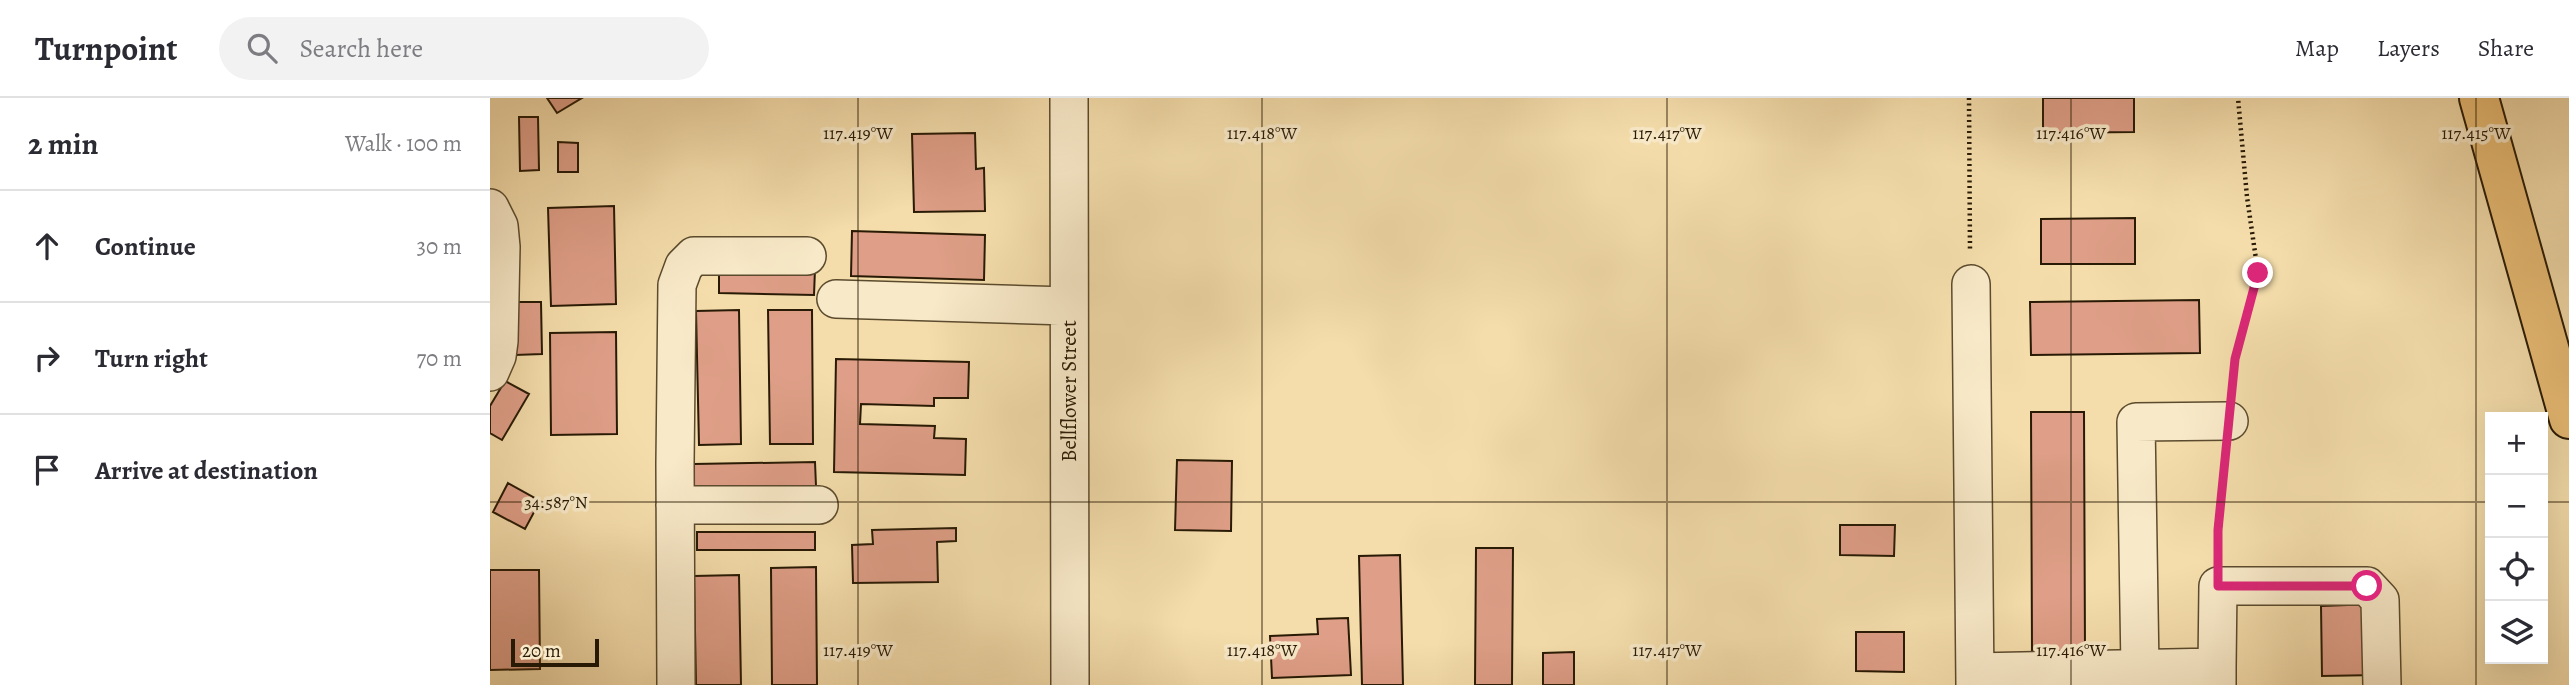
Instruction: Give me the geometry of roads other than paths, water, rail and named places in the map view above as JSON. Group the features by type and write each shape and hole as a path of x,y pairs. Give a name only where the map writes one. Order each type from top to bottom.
{"highway":[{"path":"2479,98 2569,419"}],"street":[{"name":"Bellflower Street","path":"1069,98 1070,685"},
{"path":"490,208 499,226 501,247 499,341 497,356 490,372"},
{"path":"676,685 677,285 684,266 694,256 807,256"},
{"path":"1970,284 1975,678 2124,674 2217,676 2218,586 2367,586 2380,600 2382,685"},
{"path":"836,299 1068,306"},
{"path":"2124,674 2136,422 2229,421"},
{"path":"676,505 820,505"}]}
